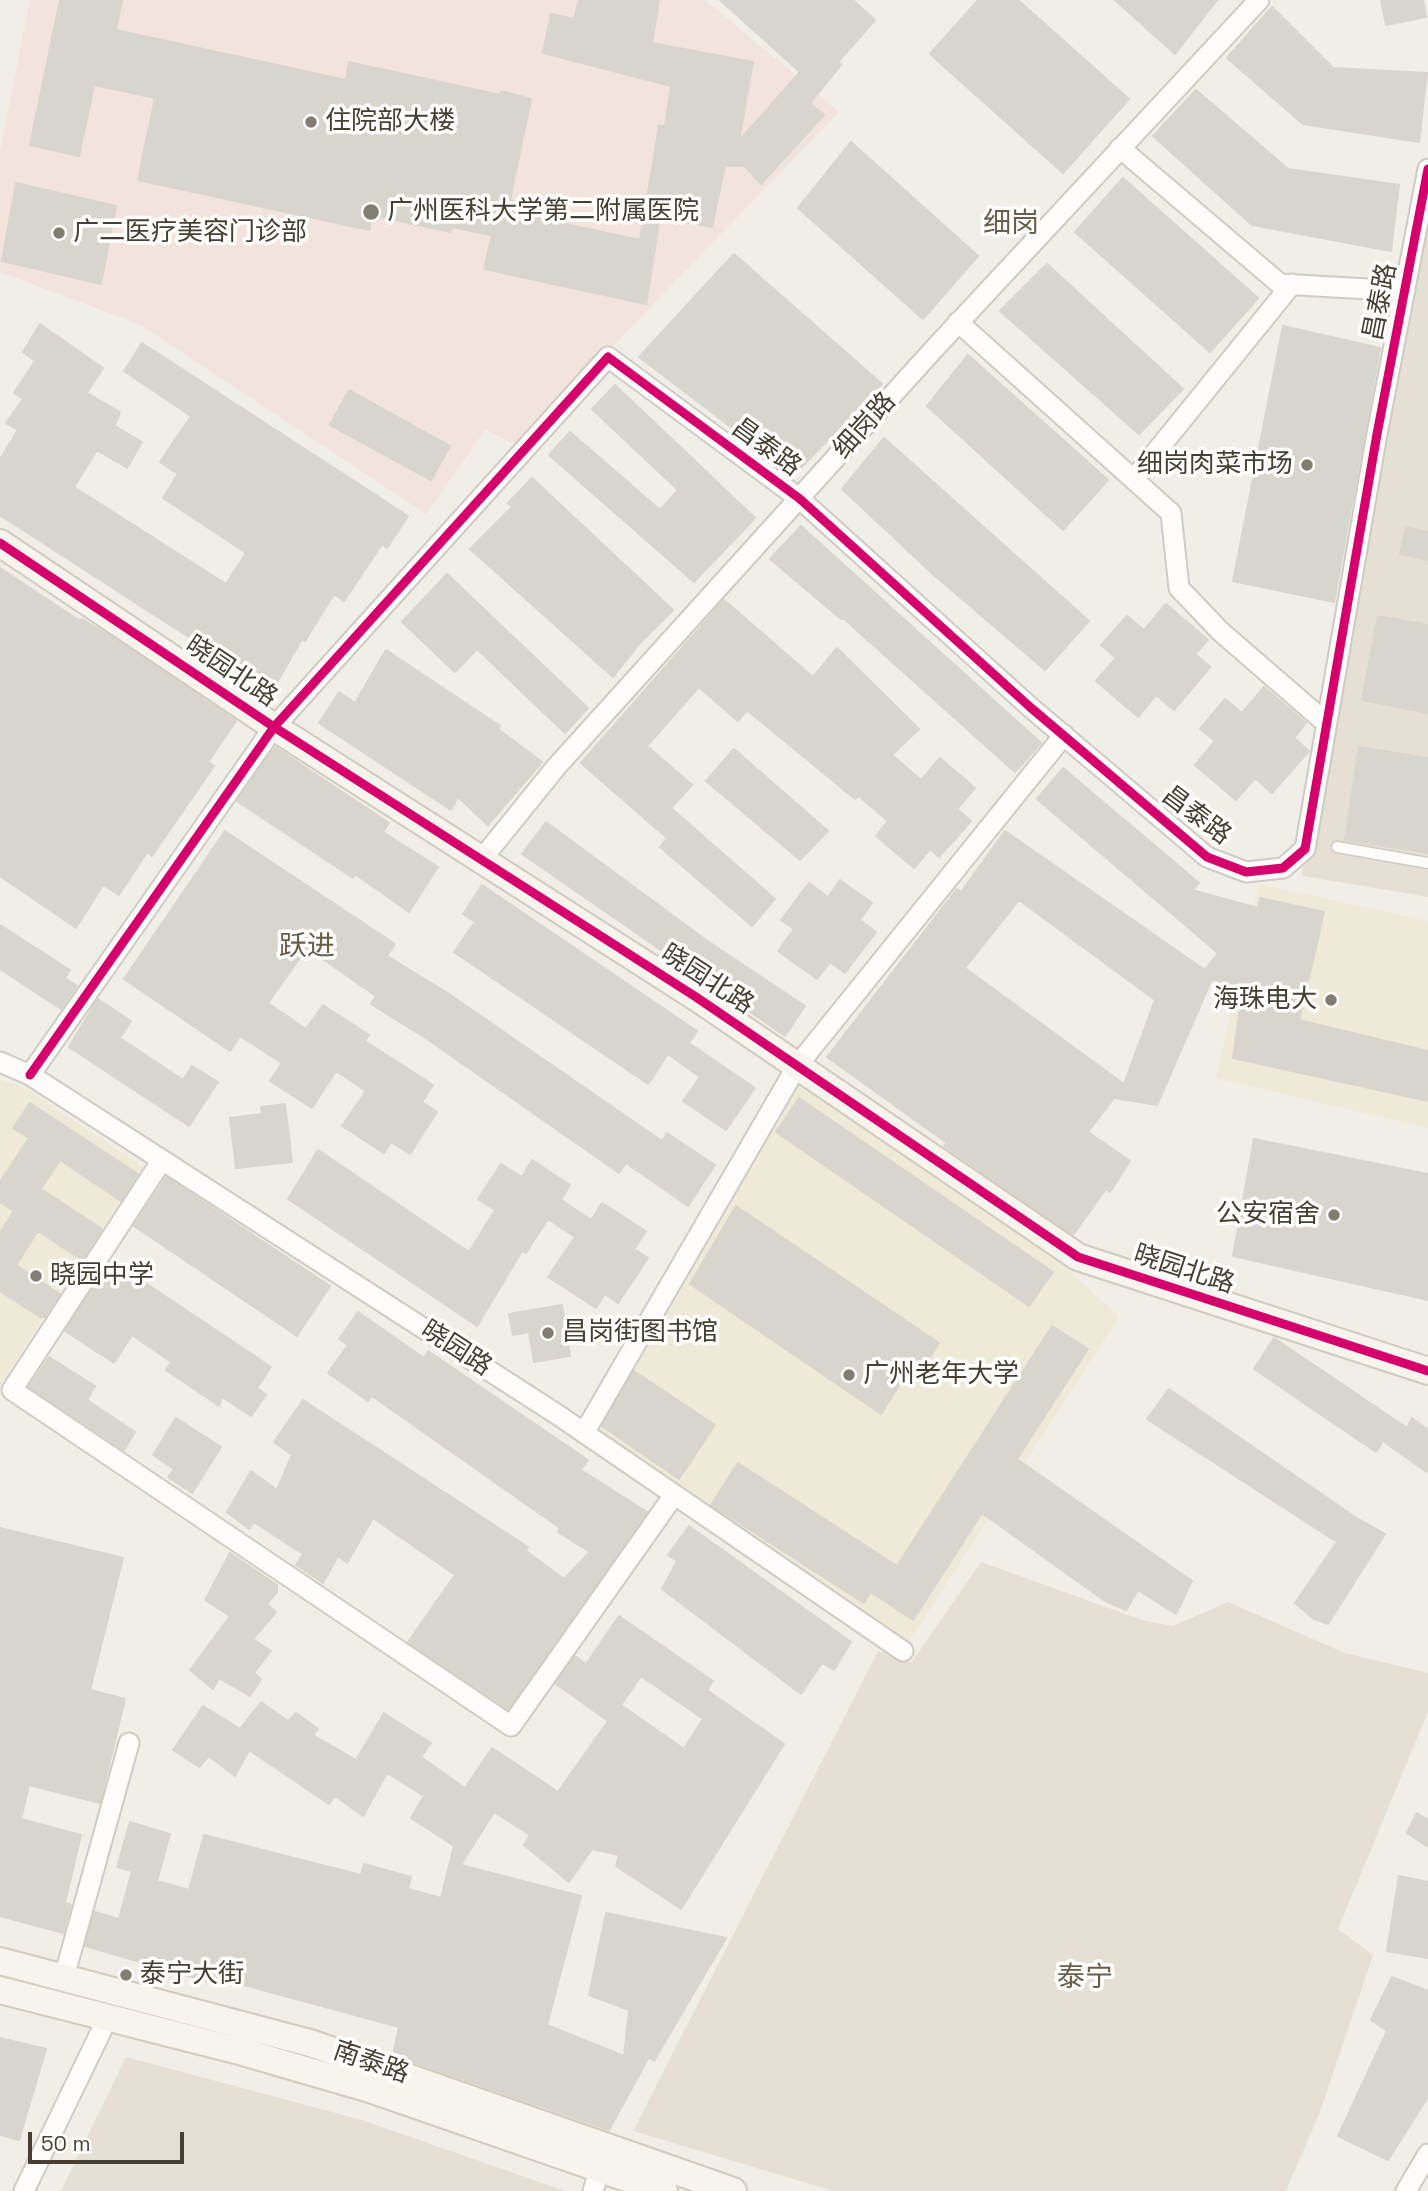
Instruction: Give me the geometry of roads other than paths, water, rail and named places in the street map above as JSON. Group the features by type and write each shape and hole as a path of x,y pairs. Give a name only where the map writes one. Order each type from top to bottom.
{"street":[{"name":"细岗路","path":"481,860 557,766 958,322 1259,0"},
{"path":"1120,148 1280,284 1405,291"},
{"name":"昌泰路","path":"274,727 608,357 800,499 1063,735 1207,857 1246,873 1283,868 1305,849 1325,722 1428,169"},
{"path":"1134,479 1292,284"},
{"path":"958,322 1171,513 1178,588 1220,631 1325,722"},
{"name":"晓园北路","path":"0,542 274,727 696,997 1078,1257 1428,1371"},
{"path":"30,1075 274,727"},
{"path":"584,1433 797,1066 1063,735"},
{"name":"晓园路","path":"0,1062 30,1075 584,1433 903,1651"},
{"path":"162,1160 12,1390 511,1726 674,1494"},
{"path":"64,1977 130,1743"},
{"name":"南泰路","path":"0,1961 310,2043 600,2168 733,2191"},
{"name":"南泰路","path":"0,1990 108,2017 370,2090 664,2191"},
{"path":"24,2191 108,2017"},
{"path":"1406,2191 1428,2154"}],"lane":[{"path":"1337,847 1428,863"}],"place":[{"name":"住院部大楼","path":"311,122"},
{"name":"广州医科大学第二附属医院","path":"371,212"},
{"name":"广二医疗美容门诊部","path":"59,233"},
{"name":"细岗肉菜市场","path":"1307,465"},
{"name":"海珠电大","path":"1331,1000"},
{"name":"公安宿舍","path":"1334,1215"},
{"name":"晓园中学","path":"36,1276"},
{"name":"昌岗街图书馆","path":"548,1333"},
{"name":"广州老年大学","path":"849,1375"},
{"name":"泰宁大街","path":"126,1975"}],"district":[{"name":"细岗","path":"1011,224"},
{"name":"跃进","path":"307,947"},
{"name":"泰宁","path":"1085,1978"}]}
